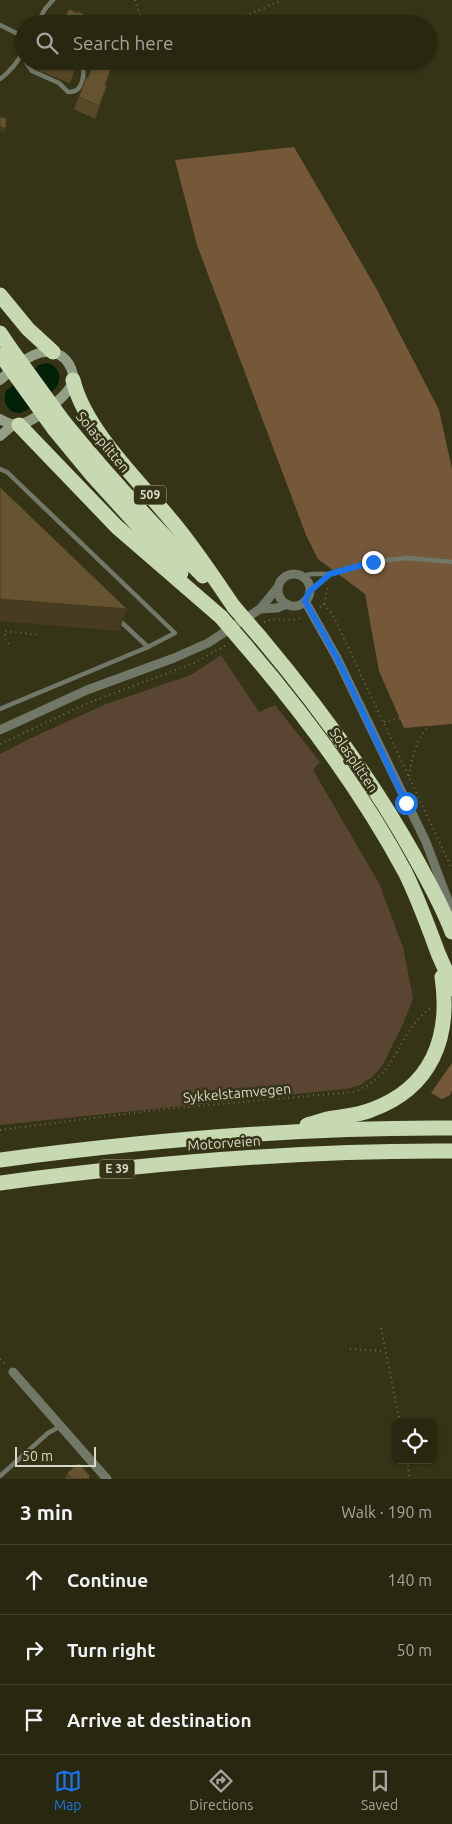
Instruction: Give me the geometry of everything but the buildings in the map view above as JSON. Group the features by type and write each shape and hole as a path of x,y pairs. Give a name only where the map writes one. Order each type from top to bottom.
{"highway":[{"path":"0,295 28,329 54,352"},
{"name":"Solasplitten","path":"0,333 4,352 59,425 92,475 221,617 281,687 343,771 405,873 427,921 452,989"},
{"name":"509","path":"73,380 76,395 87,416 117,456 173,522 234,607"},
{"name":"509","path":"16,424 117,527 221,617"},
{"name":"Solasplitten","path":"59,425 99,465 164,537 234,607 295,678 338,736 392,816 451,929"},
{"name":"E 39","path":"284,1132 331,1118 357,1114 379,1107 400,1096 419,1078 439,1045 444,1021 445,1002 438,951"},
{"name":"Motorveien","path":"0,1160 108,1147 284,1132 388,1128 452,1128"},
{"name":"Motorveien","path":"0,1183 147,1166 252,1157 452,1151"}],"street":[{"path":"0,380 39,352 54,352 61,355 68,362 73,380 70,388 62,397 34,418 16,424 0,436"},
{"path":"0,419 16,424"},
{"path":"0,730 87,690 192,651 208,643 260,608 280,581 290,575 301,576 307,583 309,592 305,601 296,606 287,604 280,599 278,586"},
{"path":"305,601 337,658 426,842 450,906 451,929"},
{"path":"260,608 277,608 287,604"},
{"path":"13,1372 107,1479"}],"lane":[{"path":"42,15 53,0"},
{"path":"0,25 15,32"},
{"path":"0,79 15,63"},
{"path":"31,70 59,83 68,92 72,92 80,88 83,70"},
{"path":"0,469 7,472 175,634 0,709"},
{"path":"301,576 330,574 373,562 407,558 452,562"},
{"path":"309,592 330,574"},
{"path":"113,614 148,647"},
{"path":"0,1476 48,1434 61,1426"}],"path":[{"path":"135,0 140,15"},
{"path":"248,15 282,0"},
{"path":"316,610 324,604 328,586"},
{"path":"324,604 332,615 384,722 452,869"},
{"path":"9,644 5,639 5,631 40,635"},
{"path":"384,722 452,709"},
{"path":"409,776 418,739 428,726 448,710"},
{"name":"Sykkelstamvegen","path":"0,1130 156,1110 353,1092 370,1085 381,1076 390,1065 411,1026 420,1016 435,1005"},
{"path":"381,1328 399,1419"},
{"path":"350,1349 385,1351"},
{"path":"408,1464 410,1479"}],"shaded area":[{"path":"294,147 376,288 439,410 452,469 452,724 404,728 379,671 365,594 318,559 306,535 197,245 175,160"},
{"path":"46,363 58,371 59,382 55,389 23,412 17,413 10,410 5,403 6,391 39,365"},
{"path":"221,655 259,712 275,705 320,762 313,770 379,883 403,947 413,998 404,1022 382,1066 371,1078 358,1086 345,1089 0,1125 0,754 106,704 191,675"},
{"path":"452,1063 452,1090 450,1095 442,1099 431,1093"}],"route":[{"path":"373,562 330,574 309,592 305,601 337,658 406,803"}]}
